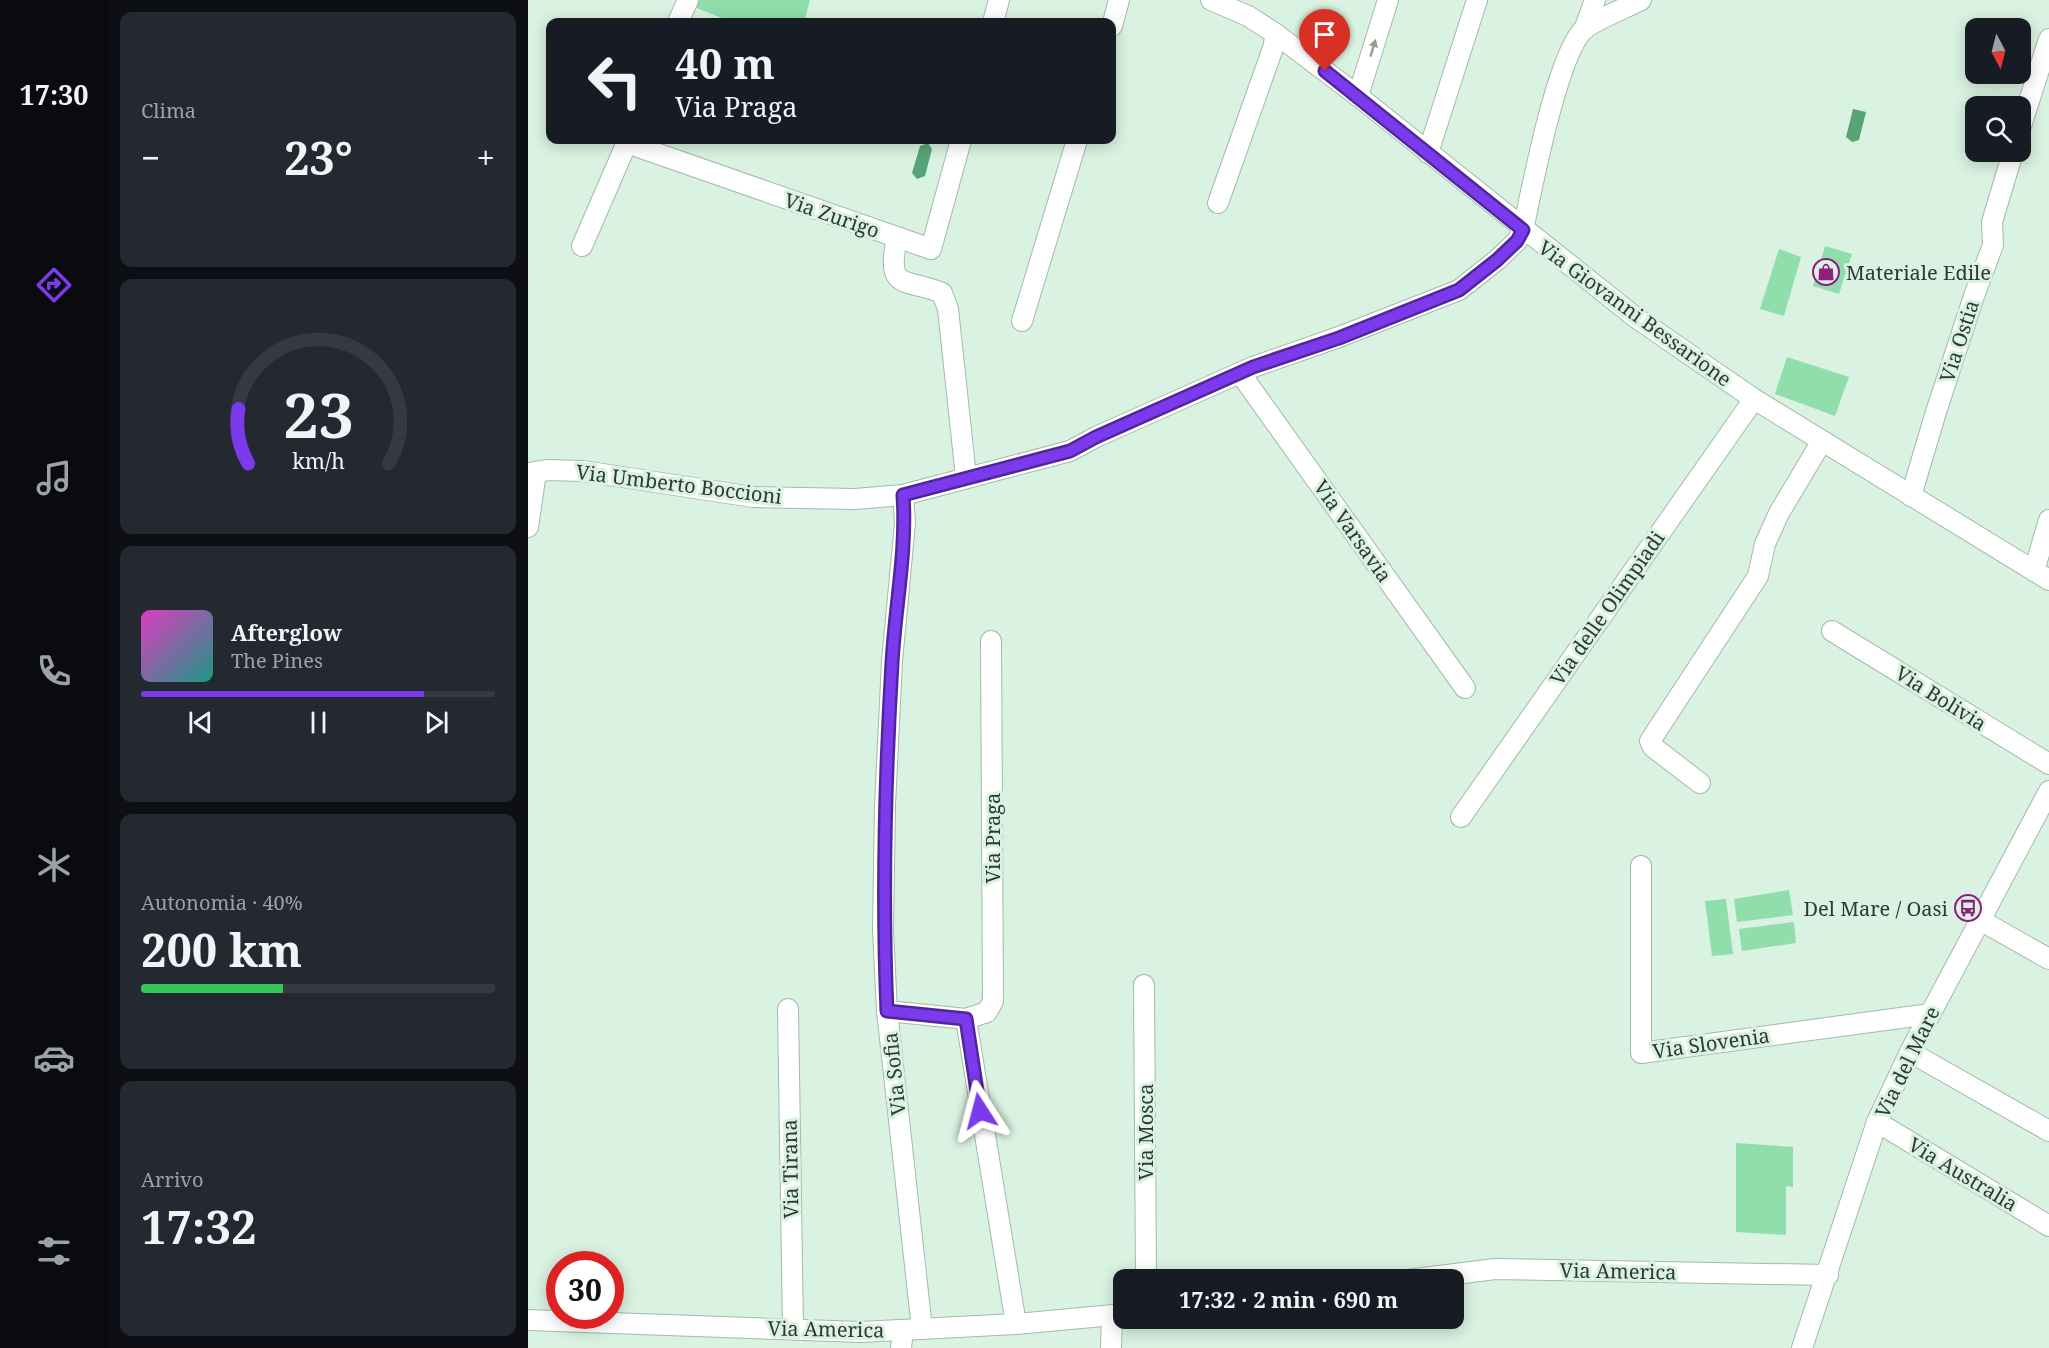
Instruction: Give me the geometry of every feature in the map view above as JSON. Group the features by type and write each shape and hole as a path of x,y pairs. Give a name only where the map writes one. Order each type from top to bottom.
{"street":[{"path":"680,18 688,0"},
{"path":"994,18 999,0"},
{"path":"1114,18 1119,0"},
{"name":"Via Giovanni Bessarione","path":"1211,0 1251,8 1276,34 1358,96 1523,230 1635,317 1754,399 2041,575"},
{"path":"1358,96 1388,0"},
{"path":"1428,153 1477,0"},
{"path":"1523,230 1553,105 1568,55 1584,30 1595,0"},
{"path":"1584,30 1610,7 1641,0"},
{"path":"1218,203 1276,34"},
{"path":"2031,96 2049,39"},
{"path":"582,246 627,144"},
{"name":"Via Zurigo","path":"636,144 930,249 960,144"},
{"path":"1022,321 1076,144"},
{"name":"Via Ostia","path":"1911,496 1936,411 1993,245 1992,222 2010,162"},
{"name":"Via Umberto Boccioni","path":"532,472 583,471 753,497 855,500 903,495 1070,451 1096,437 1240,373 1339,338 1459,290 1497,260 1517,241 1523,230"},
{"path":"897,237 892,260 895,274 905,284 931,288 942,293 948,309 966,477"},
{"name":"Via Varsavia","path":"1240,373 1465,688"},
{"name":"Via delle Olimpiadi","path":"1461,817 1754,399"},
{"path":"1700,783 1653,747 1650,741 1758,576 1765,544 1779,513 1822,441"},
{"path":"528,527 532,472"},
{"name":"Via Sofia","path":"903,495 905,524 892,661 885,805 883,930 909,1336"},
{"path":"2041,575 2049,520"},
{"name":"Via Bolivia","path":"1833,631 2049,764"},
{"name":"Via Praga","path":"966,1019 987,1012 993,1001 991,641"},
{"name":"Via del Mare","path":"1802,1348 1877,1122 1910,1052 2049,791"},
{"name":"Via Slovenia","path":"1641,866 1641,1053 1930,1014"},
{"path":"1980,920 2049,959"},
{"name":"Via Mosca","path":"1144,985 1146,1269"},
{"name":"Via Tirana","path":"788,1009 793,1329"},
{"path":"887,1011 966,1019 1016,1324"},
{"path":"1910,1052 2049,1131"},
{"name":"Via Australia","path":"1877,1122 2049,1226"},
{"name":"Via America","path":"1464,1273 1495,1269 1828,1275"},
{"name":"Via America","path":"528,1320 793,1329 909,1336 1113,1315"},
{"path":"1111,1348 1115,1329"}],"shaded area":[{"path":"1853,109 1866,112 1859,140 1852,142 1846,137"},
{"path":"929,144 932,149 925,176 917,179 912,173 920,146"}],"building":[{"path":"697,0 810,0 805,18 722,18 694,7"},
{"path":"1825,246 1852,254 1839,294 1813,286"},
{"path":"1779,249 1801,257 1784,316 1760,309"},
{"path":"1787,357 1849,377 1835,416 1775,394"},
{"path":"1789,890 1793,915 1737,922 1734,899"},
{"path":"1726,899 1733,954 1712,956 1705,901"},
{"path":"1794,922 1796,943 1742,951 1739,929"},
{"path":"1736,1143 1793,1147 1793,1187 1786,1186 1786,1235 1736,1232"}],"place":[{"name":"Materiale Edile","path":"1826,272"},
{"name":"Del Mare / Oasi","path":"1968,908"}],"route":[{"path":"980,1111 966,1019 887,1011 883,930 885,805 892,661 905,524 903,495 1070,451 1096,437 1253,367 1339,338 1459,290 1517,241 1523,230 1325,71"}]}
